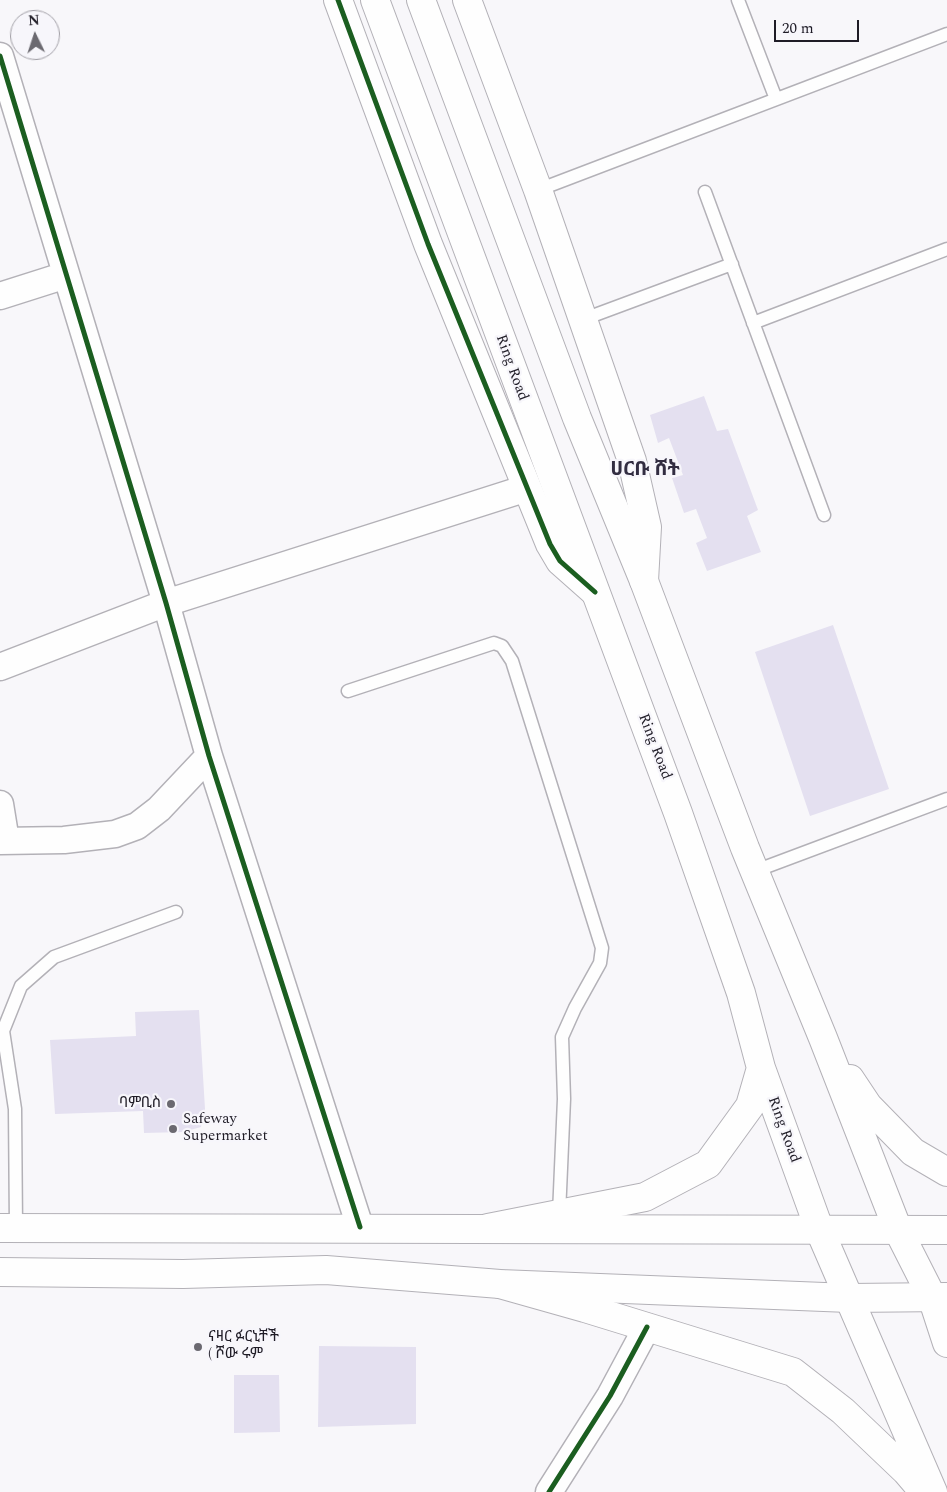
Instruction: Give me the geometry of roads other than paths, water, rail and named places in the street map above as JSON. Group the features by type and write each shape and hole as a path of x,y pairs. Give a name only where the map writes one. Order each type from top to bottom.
{"main road":[{"path":"338,0 428,244 527,488 560,561 595,592"},
{"name":"Ring Road","path":"374,0 681,821 741,992 761,1068 820,1231 933,1492"},
{"path":"421,0 577,418 644,581 755,871 898,1230 939,1297 947,1343"},
{"path":"467,0 538,190 632,461 647,527 644,581"},
{"path":"823,1038 868,1106 913,1152 947,1172"},
{"path":"488,1228 645,1197 708,1164 750,1106 761,1068"},
{"path":"8,1228 947,1230"},
{"path":"0,1272 192,1274 326,1270 500,1284 849,1298 939,1297"},
{"path":"500,1284 793,1372 843,1411 906,1471 924,1492"}],"street":[{"path":"0,56 7,104 66,275 166,604 209,756 360,1228"},
{"path":"0,296 66,275"},
{"path":"0,667 166,604 527,488"},
{"path":"0,804 3,841 64,840 115,834 137,826 159,809 209,756"},
{"path":"549,1492 610,1396 647,1327"}],"lane":[{"path":"738,0 776,99"},
{"path":"538,190 947,34"},
{"path":"705,192 824,515"},
{"path":"753,323 947,250"},
{"path":"584,319 732,264"},
{"path":"348,691 494,643 502,646 512,661 602,948 600,963 574,1008 562,1038 564,1099 558,1214"},
{"path":"755,871 947,799"},
{"path":"8,1228 16,1109 1,1031 21,986 54,957 176,912"}],"place":[{"name":"ባምቢስ","path":"171,1104"},
{"name":"Safeway Supermarket","path":"173,1129"},
{"name":"ናዛር ፉርኒቸች ( ሾው ሩም","path":"198,1347"}],"district":[{"name":"ሀርቡ ሸት","path":"645,471"}]}
